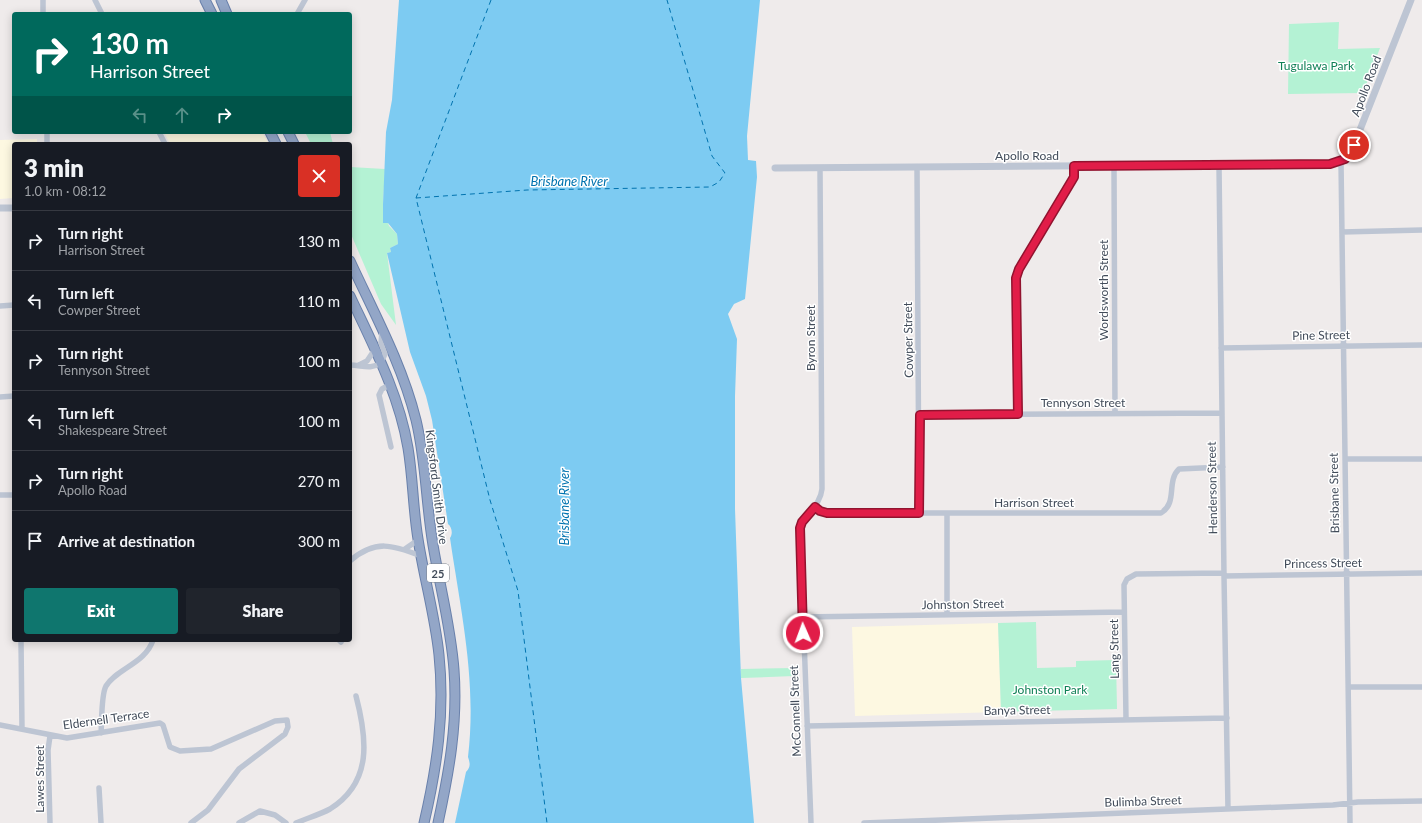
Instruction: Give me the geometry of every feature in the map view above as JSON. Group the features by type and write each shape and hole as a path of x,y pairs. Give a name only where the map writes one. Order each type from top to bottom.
{"highway":[{"path":"205,0 211,12"},
{"path":"221,0 227,12"},
{"name":"Kingsford Smith Drive","path":"352,265 402,373 416,421 422,451 431,538 451,646 455,689 454,737 450,768 438,823"},
{"name":"Kingsford Smith Drive","path":"352,300 391,384 408,448 418,540 437,639 442,701 438,759 424,823"}],"street":[{"path":"43,0 43,12"},
{"path":"95,0 101,12"},
{"path":"298,12 305,0"},
{"name":"Apollo Road","path":"775,168 1219,166 1330,164 1341,162 1351,153 1411,0"},
{"name":"Brisbane Street","path":"1341,162 1350,823"},
{"path":"1018,414 1016,278 1019,269 1074,177 1074,166"},
{"name":"Wordsworth Street","path":"1114,166 1115,414"},
{"name":"Henderson Street","path":"1219,166 1228,809"},
{"name":"Cowper Street","path":"917,167 920,415 919,513"},
{"name":"Byron Street","path":"815,507 820,500 822,489 820,168"},
{"path":"0,208 12,208"},
{"path":"1342,232 1422,230"},
{"path":"0,306 12,305"},
{"path":"352,365 359,365 369,368 381,363 385,354 381,343 382,328"},
{"name":"Pine Street","path":"1221,348 1422,345"},
{"path":"359,365 366,361 375,349"},
{"path":"391,384 382,389 380,395 392,447"},
{"path":"0,397 12,396"},
{"name":"Tennyson Street","path":"920,415 1222,412"},
{"path":"1345,459 1422,458"},
{"name":"Harrison Street","path":"815,507 820,511 827,513 1161,513 1167,509 1170,504 1174,476 1179,469 1223,467"},
{"path":"0,495 12,495"},
{"name":"McConnell Street","path":"811,823 802,617 800,528 802,522 815,507"},
{"path":"947,513 947,615"},
{"path":"405,549 418,540"},
{"path":"352,559 364,550 377,546 405,549 421,556"},
{"name":"Princess Street","path":"1127,579 1136,574 1224,575 1422,573"},
{"name":"Lang Street","path":"1126,719 1124,585 1127,579"},
{"name":"Johnston Street","path":"802,617 1124,612"},
{"path":"21,642 22,729"},
{"path":"101,733 106,686 144,655 150,648 152,642"},
{"path":"1349,687 1422,687"},
{"path":"296,823 324,812 337,804 350,791 358,777 363,760 364,736 356,696"},
{"name":"Banya Street","path":"807,726 1227,718"},
{"name":"Eldernell Terrace","path":"0,724 50,736 67,738 160,723 164,728 167,742 170,747 178,751 196,751 214,748 275,721 282,719 288,721 288,727 285,734 239,769 208,810 191,823"},
{"name":"Lawes Street","path":"50,736 48,750 50,823"},
{"path":"99,788 101,823"},
{"name":"Bulimba Street","path":"864,823 1422,801"},
{"path":"240,823 261,810 275,815 286,823"}],"shaded area":[{"path":"165,134 263,134 268,142 169,142"},
{"path":"37,139 37,142 12,142 12,198 0,199 0,140"},
{"path":"998,623 1001,712 855,716 852,627"}],"green space":[{"name":"Tugulawa Park","path":"1339,22 1338,49 1380,48 1363,93 1288,94 1289,24"},
{"path":"306,134 330,134 332,142 310,142"},
{"path":"352,167 385,169 383,204 384,223 388,223 397,234 398,244 390,248 391,252 387,253 396,325 381,304 352,237"},
{"name":"Johnston Park","path":"1036,622 1037,668 1076,667 1076,661 1116,660 1117,709 1001,712 998,623"},
{"path":"794,668 794,676 741,678 741,669"}],"water":[{"name":"Brisbane River","path":"399,0 760,0 747,136 748,160 756,161 757,177 745,299 734,304 728,314 737,339 735,396 735,509 739,623 741,678 754,823 455,823 466,772 470,765 468,757 471,701 463,620 450,538 452,531 448,524 432,420 426,396 410,352 387,253 391,252 390,248 398,244 397,234 388,223 383,223 386,132 392,100"}],"ferry route":[{"path":"491,0 416,198 490,500 518,591 547,823"},
{"path":"416,198 527,190 710,187 719,182 725,173 712,156 667,0"}],"route":[{"path":"803,633 800,528 802,522 815,507 820,511 827,513 919,513 920,415 1018,414 1016,278 1019,269 1074,177 1074,166 1330,164 1341,162 1345,159 1351,153 1354,145"}]}
